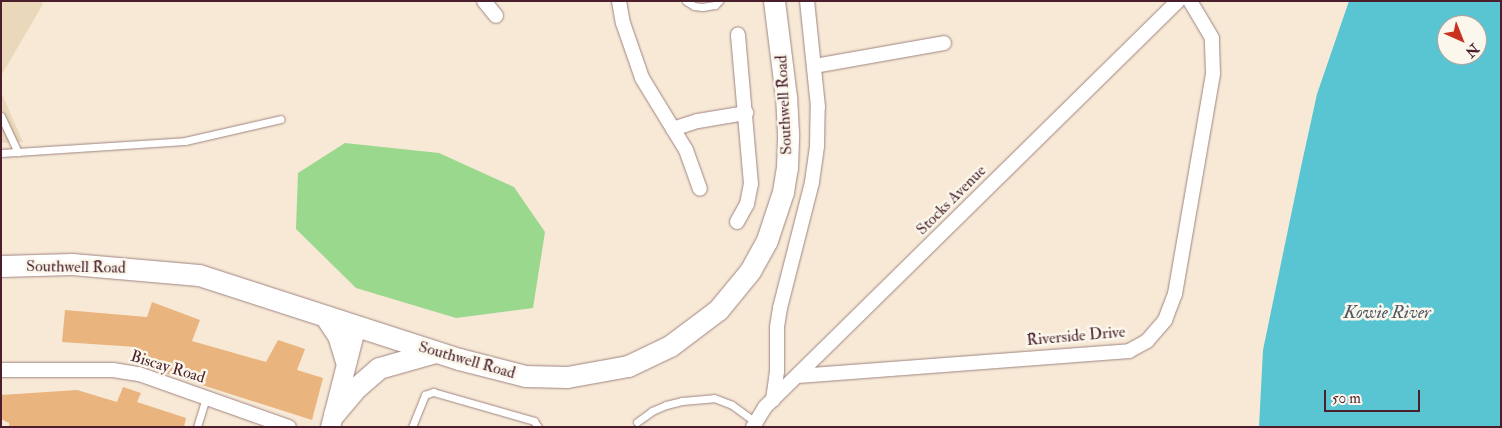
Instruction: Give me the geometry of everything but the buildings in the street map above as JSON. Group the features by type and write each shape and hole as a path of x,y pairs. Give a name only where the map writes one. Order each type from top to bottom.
{"main road":[{"name":"Southwell Road","path":"1,266 72,264 199,275 435,352 525,376 567,377 628,366 670,346 702,324 729,300 750,271 767,240 776,218 787,168 786,97 774,1"},
{"path":"325,316 338,335 346,361"},
{"path":"332,420 357,387 379,368 435,352"}],"street":[{"path":"484,1 496,16"},
{"name":"Southwell Road","path":"773,400 777,371 777,327 780,308 812,182 816,155 818,107 807,1"},
{"name":"Stocks Avenue","path":"754,424 773,400 1178,1"},
{"name":"Riverside Drive","path":"798,376 1129,351 1147,341 1165,320 1175,294 1213,73 1212,38 1190,1"},
{"path":"618,3 642,78 686,150 700,189"},
{"path":"737,222 747,204 751,184 738,35"},
{"path":"815,66 944,43"},
{"path":"673,129 698,121 746,113"},
{"path":"332,420 356,325"},
{"name":"Biscay Road","path":"1,370 113,370 139,374 289,427"}],"lane":[{"path":"686,1 694,6 702,7 719,1"},
{"path":"1,116 18,152"},
{"path":"1,154 185,141 281,119"},
{"path":"412,427 425,395 433,392 534,421 538,427"},
{"path":"196,427 206,398"},
{"path":"636,422 652,411 666,405 682,401 714,398 726,401 754,424"}],"shaded area":[{"path":"1,1 41,1 43,4 1,76"},
{"path":"1,92 23,142 1,143"}],"green space":[{"path":"345,143 439,153 514,187 545,232 533,308 456,318 356,288 296,229 298,173"}],"water":[{"name":"Kowie River","path":"1349,1 1501,1 1501,427 1259,427 1263,350 1317,94"}]}
